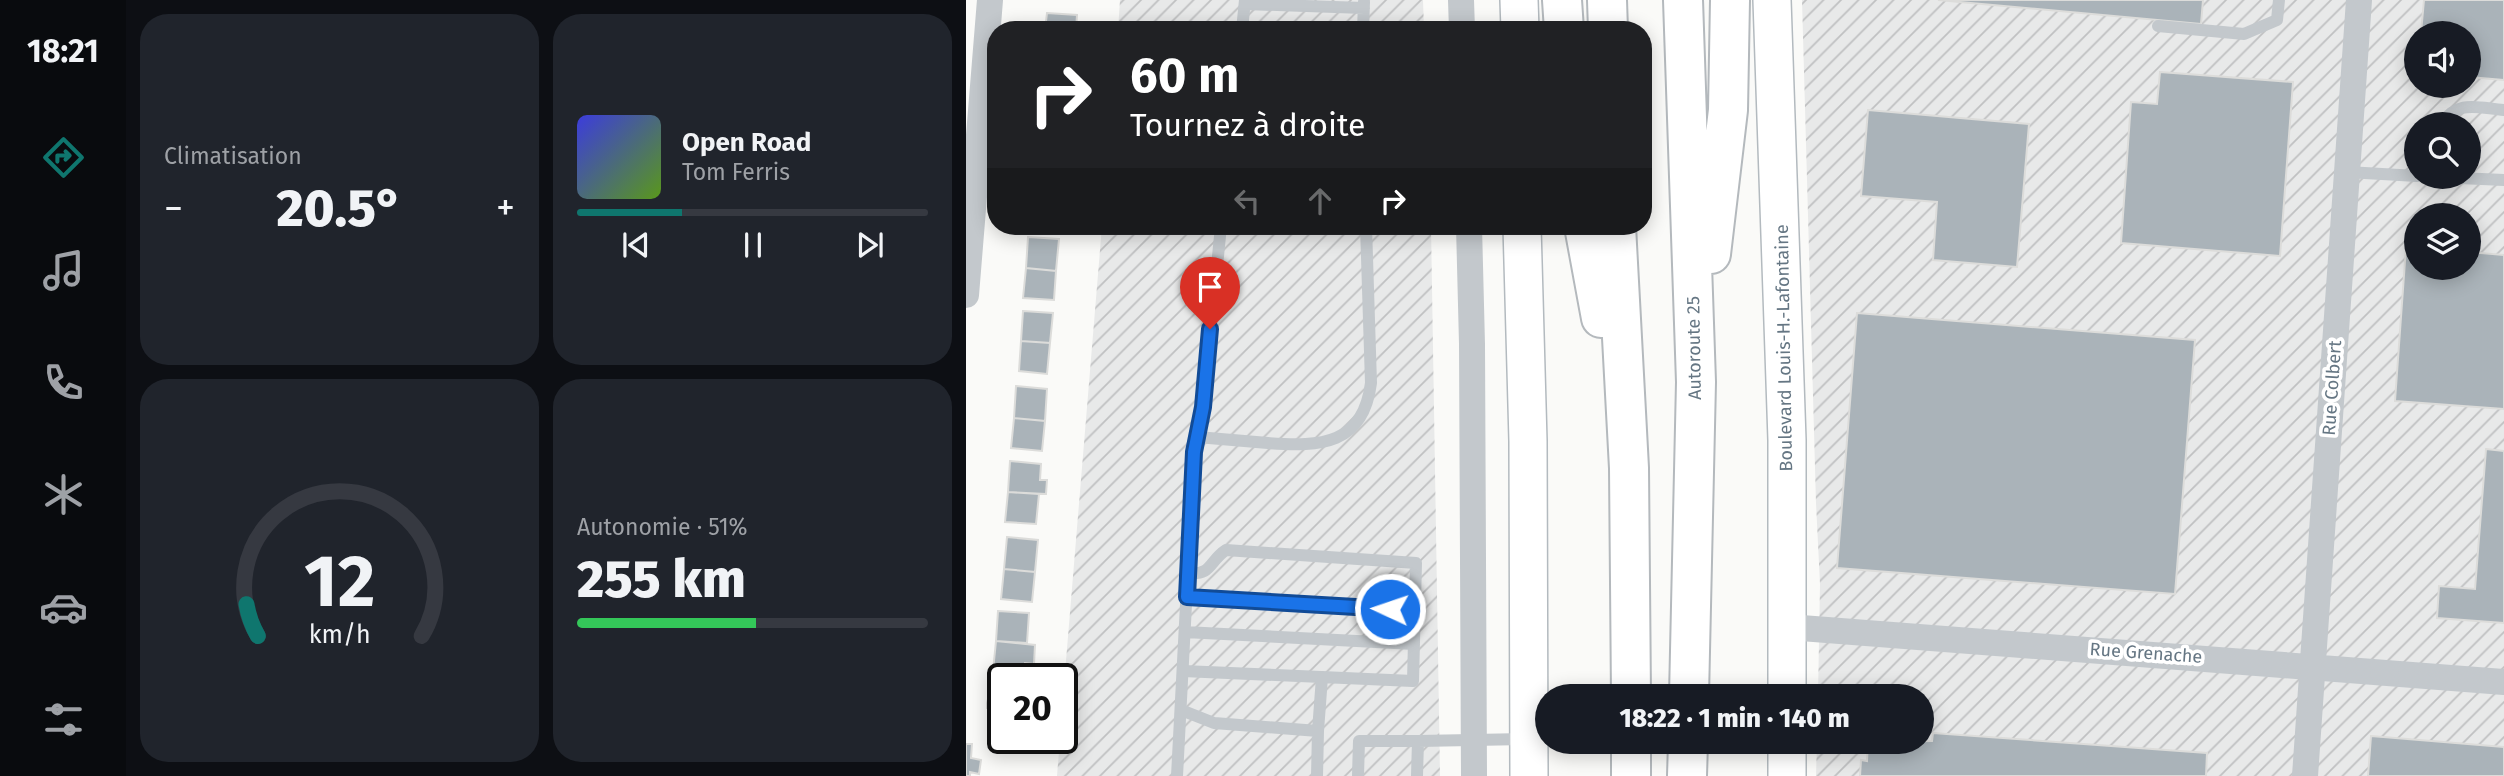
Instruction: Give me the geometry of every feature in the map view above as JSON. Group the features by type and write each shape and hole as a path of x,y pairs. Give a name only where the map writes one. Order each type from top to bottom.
{"highway":[{"path":"1562,0 1563,21"},
{"path":"1607,0 1608,21"},
{"name":"Autoroute 25","path":"1684,0 1696,382 1689,684"},
{"path":"1696,382 1728,110 1730,0"},
{"path":"1586,235 1629,468"},
{"path":"1616,235 1629,468 1631,684"},
{"path":"1631,754 1631,776"},
{"path":"1687,776 1688,754"}],"main road":[{"path":"1519,0 1520,21"},
{"name":"Boulevard Louis-H.-Lafontaine","path":"1772,0 1786,426 1787,684"},
{"path":"1522,235 1528,441 1529,776"},
{"path":"1787,754 1787,776"}],"street":[{"path":"988,21 990,0"},
{"path":"1461,0 1462,21"},
{"name":"Rue Colbert","path":"2305,776 2359,0"},
{"path":"966,295 969,217 987,31"},
{"path":"1469,235 1474,776"},
{"name":"Rue Grenache","path":"1788,627 2504,682"}],"lane":[{"path":"2158,26 2244,34 2277,20 2279,0"},
{"path":"1243,21 1245,2 1364,4"},
{"path":"2450,112 2462,106 2504,110"},
{"path":"2347,172 2404,175"},
{"path":"2481,179 2504,180"},
{"path":"1177,776 1194,452 1203,407 1220,235"},
{"path":"1197,438 1316,444 1329,441 1355,426 1368,402 1371,383 1366,235"},
{"path":"1183,671 1413,681 1416,563 1226,550 1205,572 1188,573"},
{"path":"1187,597 1415,610"},
{"path":"1185,632 1414,644"},
{"path":"1317,776 1322,677"},
{"path":"1181,710 1214,723 1318,731"},
{"path":"1358,776 1359,741 1530,739"},
{"path":"1417,776 1418,741"}],"shaded area":[{"path":"1120,0 1423,0 1424,21 1119,21"},
{"path":"1802,0 2504,0 2504,776 1816,776 1817,754 1934,754 1934,684 1818,684 1820,584"},
{"path":"1101,235 1431,235 1440,776 1057,776 1059,754 1078,754 1078,663 1066,663"}],"building":[{"path":"1938,0 2203,0 2201,24"},
{"path":"2424,0 2504,0 2504,80 2481,78 2481,21 2422,21"},
{"path":"1047,13 1077,15 1077,21 1046,21"},
{"path":"2160,72 2293,82 2280,256 2121,243 2131,102 2157,104"},
{"path":"1868,110 2029,124 2017,267 1933,260 1937,202 1861,196"},
{"path":"1028,237 1059,239 1056,271 1026,268"},
{"path":"2481,253 2504,255 2504,409 2395,401 2404,275 2404,280 2481,280"},
{"path":"1026,268 1056,271 1054,300 1023,298"},
{"path":"1023,311 1053,313 1050,343 1021,341"},
{"path":"1857,313 2195,340 2175,594 1837,568"},
{"path":"1021,341 1050,343 1047,374 1019,371"},
{"path":"1016,386 1047,389 1045,421 1014,418"},
{"path":"1014,418 1045,421 1042,451 1011,448"},
{"path":"2486,449 2504,451 2504,623 2437,618 2439,586 2475,589"},
{"path":"1010,461 1041,464 1040,480 1047,480 1046,494 1008,492"},
{"path":"1008,492 1039,494 1036,524 1005,522"},
{"path":"1007,537 1038,540 1035,572 1004,569"},
{"path":"1004,569 1035,572 1032,602 1001,599"},
{"path":"998,611 1029,613 1027,643 996,641"},
{"path":"996,641 1035,645 1034,663 994,663"},
{"path":"1934,733 2207,753 2206,776 1860,776 1861,760 1867,761 1867,754 1934,754"},
{"path":"2371,736 2504,747 2504,776 2368,776"},
{"path":"966,744 972,744 971,758 981,760 979,774 970,772 970,776 966,776"}],"route":[{"path":"1210,329 1203,407 1194,452 1187,597 1390,609"}]}
